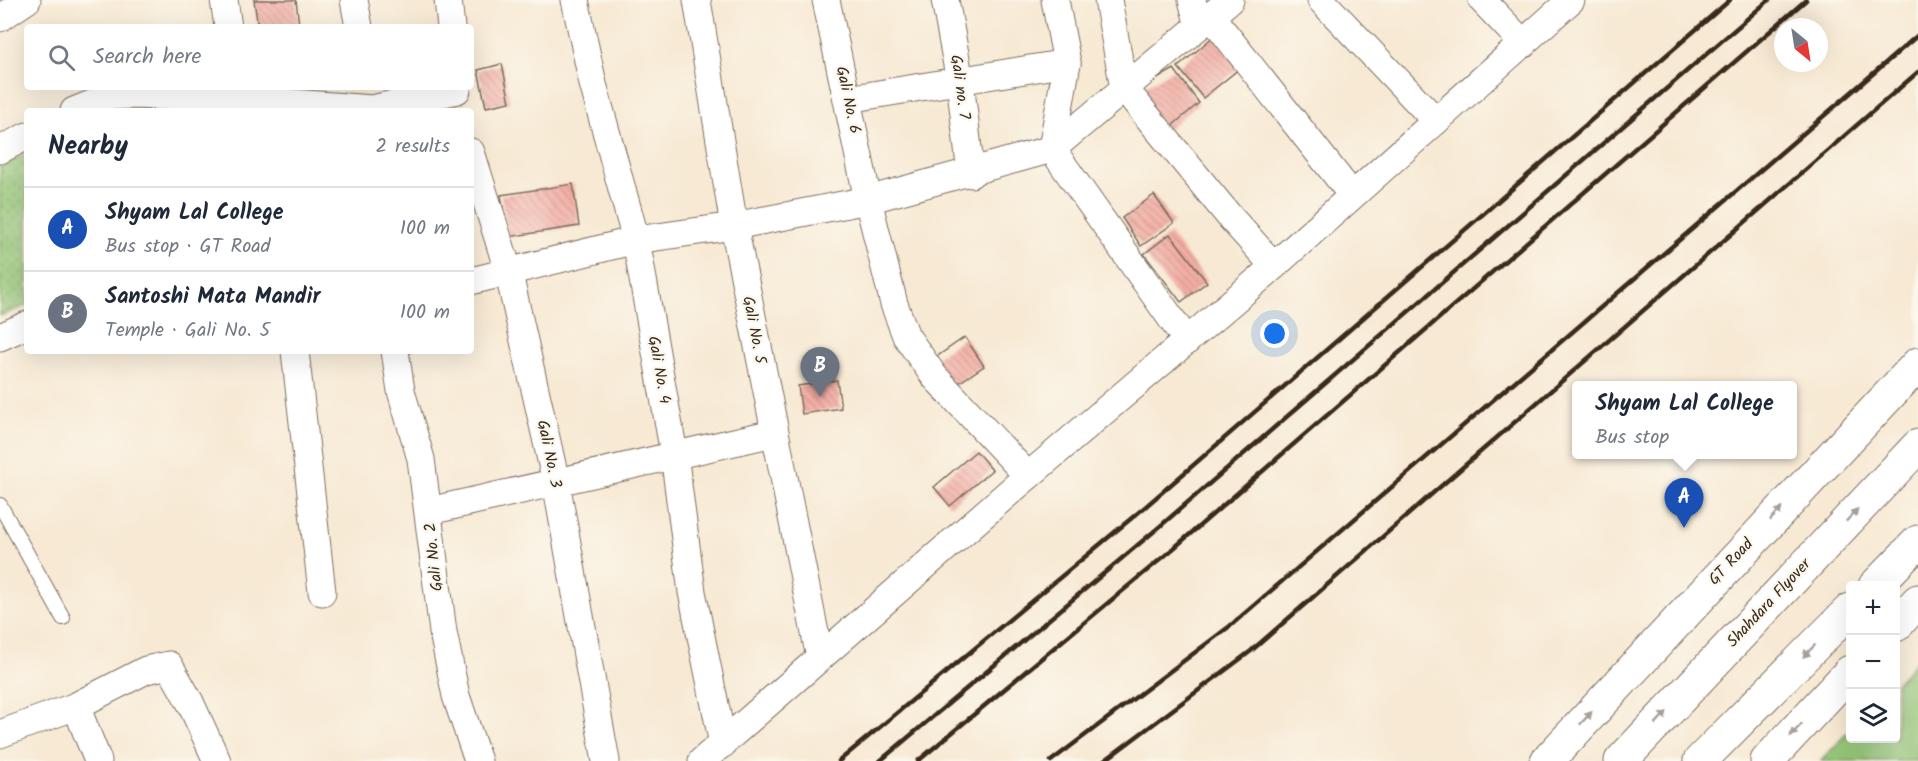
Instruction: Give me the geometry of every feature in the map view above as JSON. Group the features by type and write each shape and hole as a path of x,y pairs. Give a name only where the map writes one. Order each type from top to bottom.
{"main road":[{"name":"GT Road","path":"1546,761 1918,364"},
{"name":"Shahdara Flyover","path":"1621,761 1918,446"},
{"path":"1879,581 1918,542"},
{"path":"1900,621 1918,601"},
{"path":"1700,761 1846,615"},
{"path":"1767,761 1846,677"}],"street":[{"path":"0,18 27,0"},
{"path":"224,0 228,24"},
{"path":"354,0 358,24"},
{"path":"448,0 451,24"},
{"name":"Gali No. 4","path":"575,0 592,84 636,240 674,454 692,592 723,744"},
{"name":"Gali No. 5","path":"697,0 734,226 820,658"},
{"name":"Gali No. 6","path":"826,0 868,200 894,304 906,336 934,376 1028,476"},
{"name":"Gali no. 7","path":"945,0 960,81 971,174"},
{"path":"1055,0 1066,63 1052,149 1187,341"},
{"path":"1108,0 1124,88 1230,217 1274,266"},
{"path":"1321,0 1436,121"},
{"path":"1482,0 1524,44"},
{"path":"702,761 1028,476 1274,266 1571,0"},
{"path":"474,280 636,240 734,226 868,200 971,174 1052,149 1124,88 1208,10 1352,195"},
{"path":"848,99 1066,63"},
{"path":"81,108 111,96 239,93 371,102 459,96"},
{"path":"0,150 24,138"},
{"name":"Gali No. 3","path":"474,162 508,270 556,482 606,761"},
{"path":"0,337 24,326"},
{"path":"295,354 322,592"},
{"name":"Gali No. 2","path":"395,354 401,391 421,459 445,642 456,696 478,761"},
{"path":"429,511 774,433"},
{"path":"0,734 76,706 146,670 169,665 190,702 217,761"},
{"path":"76,706 98,761"}],"lane":[{"path":"0,505 63,618"}],"green space":[{"path":"24,155 24,306 0,316 0,167"},
{"path":"1918,659 1918,761 1821,761 1846,734 1846,743 1900,743 1900,679"}],"building":[{"path":"254,0 296,0 299,24 258,24"},
{"path":"1215,35 1240,68 1203,98 1178,67"},
{"path":"502,64 510,102 486,107 478,70"},
{"path":"1174,69 1199,103 1167,130 1135,92"},
{"path":"573,184 579,226 508,237 501,195"},
{"path":"1154,195 1174,223 1141,246 1122,218"},
{"path":"1170,234 1207,282 1181,302 1144,254"},
{"path":"965,337 984,366 948,390 929,362"},
{"path":"837,380 841,408 802,414 798,386"},
{"path":"976,451 992,470 950,506 934,487"}],"railway":[{"path":"839,761 1145,507 1730,0"},
{"path":"880,761 1158,528 1769,0"},
{"path":"918,761 1174,548 1806,0"},
{"path":"1051,761 1230,626 1918,35"},
{"path":"1104,761 1251,651 1918,72"}],"place":[{"name":"Santoshi Mata Mandir","path":"820,397"},
{"name":"Shyam Lal College","path":"1684,528"}]}
